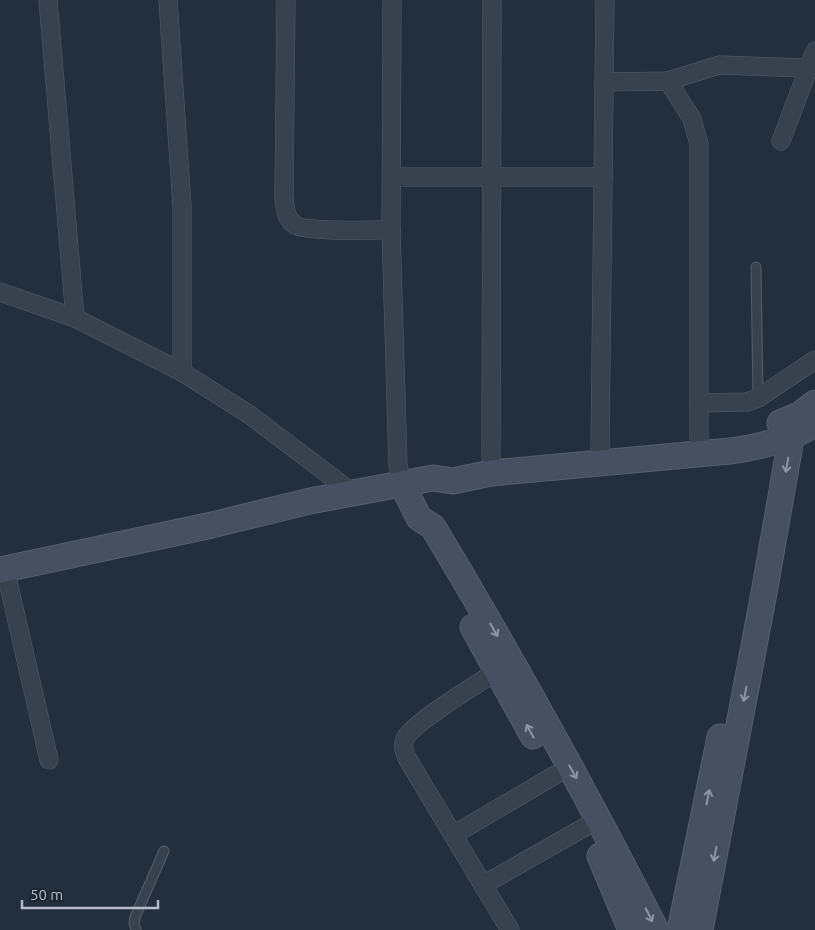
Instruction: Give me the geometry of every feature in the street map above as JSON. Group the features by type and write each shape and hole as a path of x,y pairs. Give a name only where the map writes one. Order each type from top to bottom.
{"street":[{"path":"48,0 75,318"},
{"path":"168,0 182,206 182,372"},
{"path":"286,0 284,196 286,214 295,225 309,228 391,230"},
{"path":"392,0 391,230 398,465 402,484 419,518 433,527 512,660 599,819 656,930"},
{"path":"492,0 492,458"},
{"path":"600,449 605,0"},
{"path":"780,141 815,51"},
{"path":"604,82 668,81 719,65 809,68"},
{"path":"668,81 692,119 699,144 699,439"},
{"path":"392,177 603,177"},
{"path":"0,292 75,318 182,372 250,415 353,493"},
{"path":"699,403 736,404 758,398 815,360"},
{"path":"48,760 7,569 353,493 433,478 453,481 491,474 730,451 790,429 815,403"},
{"path":"433,478 450,464 492,458 600,449 790,429"},
{"path":"680,930 741,630 790,429"},
{"path":"700,930 790,429"},
{"path":"419,518 416,530 444,573 585,827 621,901 631,930"},
{"path":"497,670 415,727 404,740 403,748 407,758 510,930"},
{"path":"453,835 555,775"},
{"path":"483,885 585,827"}],"lane":[{"path":"756,266 758,398"},
{"path":"136,930 135,917 164,851"}]}
